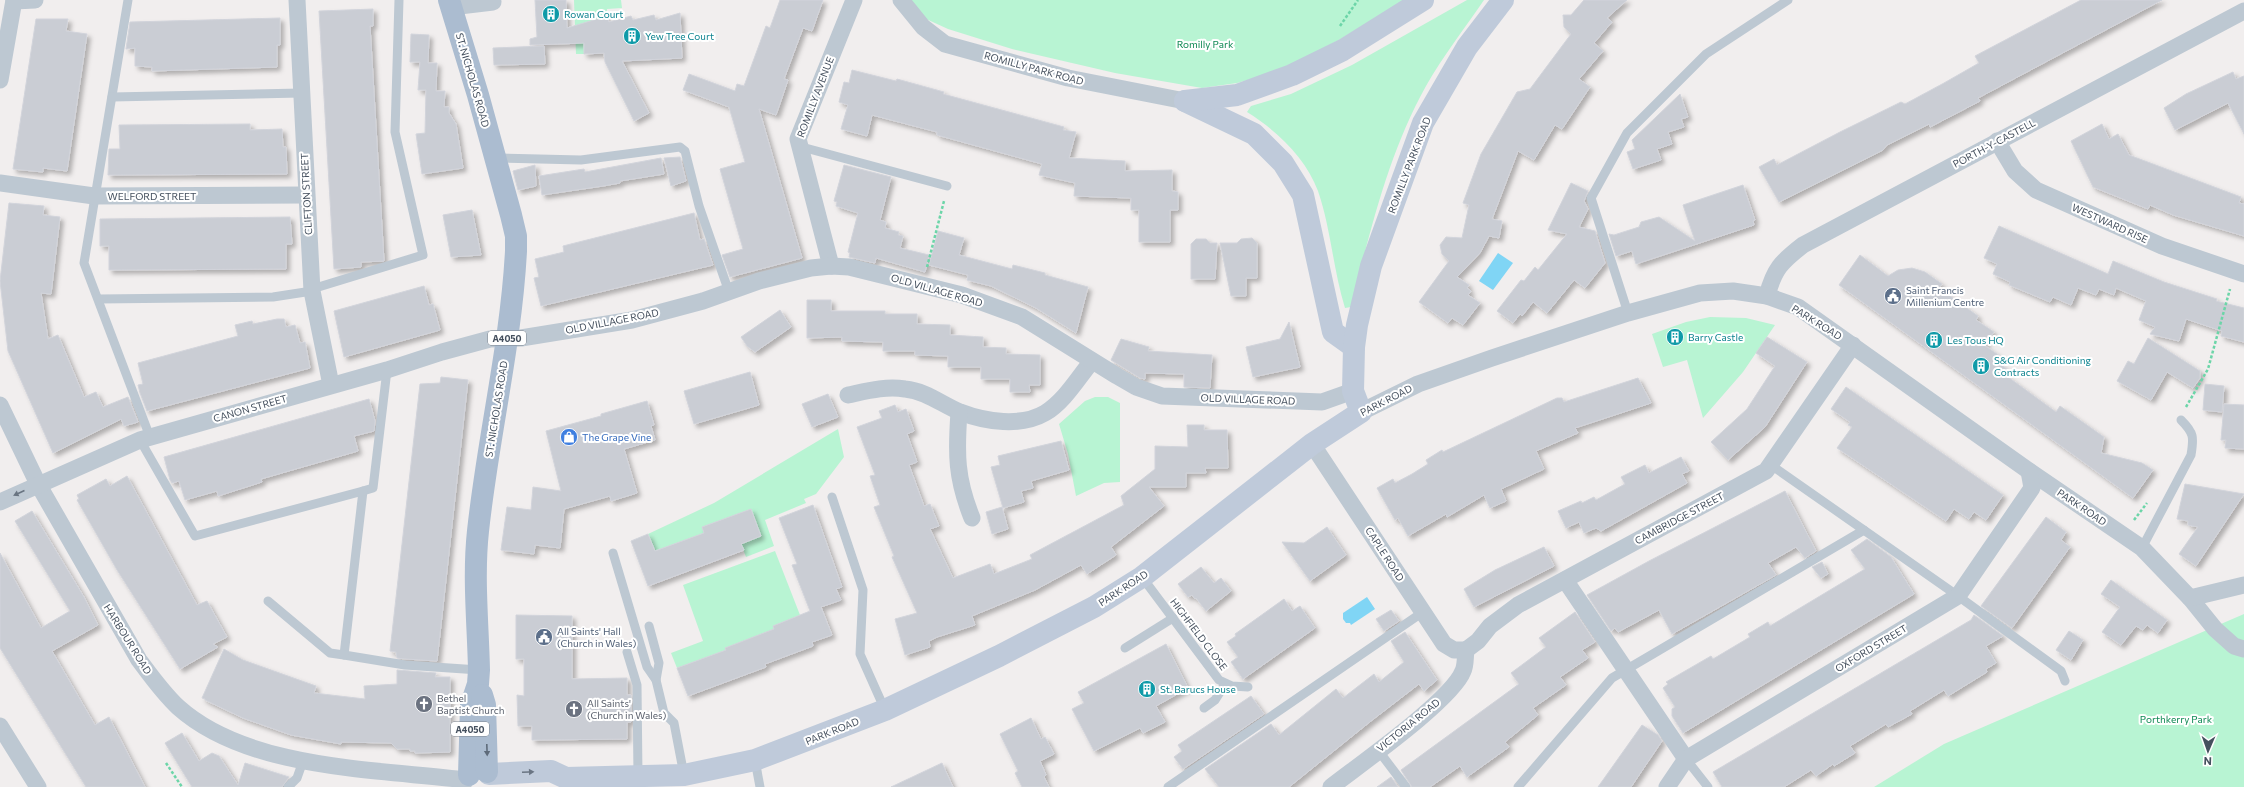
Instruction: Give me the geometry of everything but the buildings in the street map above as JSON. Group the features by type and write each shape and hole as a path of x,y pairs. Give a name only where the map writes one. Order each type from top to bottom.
{"main road":[{"name":"ST. NICHOLAS ROAD","path":"450,4 516,236 514,283 507,338 478,531 476,586 479,677 470,705 479,779"}],"street":[{"path":"0,80 14,0 35,0"},
{"name":"CLIFTON STREET","path":"297,0 312,290 331,386"},
{"name":"ROMILLY AVENUE","path":"831,266 798,146 798,139 854,0"},
{"name":"ROMILLY PARK ROAD","path":"901,0 923,27 946,44 1068,78 1186,101 1254,134 1283,163 1303,195 1332,332 1354,347"},
{"name":"ROMILLY PARK ROAD","path":"1186,101 1237,94 1292,75 1343,50 1423,0"},
{"name":"ROMILLY PARK ROAD","path":"1361,412 1353,391 1354,347 1357,325 1371,266 1423,123 1467,46 1503,0"},
{"path":"450,4 493,2"},
{"name":"PORTH-Y-CASTELL","path":"1767,296 1771,278 1781,262 1803,245 2244,11"},
{"name":"WESTWARD RISE","path":"1997,141 2015,171 2036,190 2162,246 2240,272"},
{"name":"WELFORD STREET","path":"0,183 94,196 306,195"},
{"name":"OLD VILLAGE ROAD","path":"507,338 632,320 703,301 759,281 811,268 849,266 962,296 1022,317 1136,387 1162,396 1322,402 1353,391"},
{"name":"PARK ROAD","path":"479,779 551,771 566,778 638,778 684,775 755,760 885,710 999,656 1094,607 1142,576 1312,444 1361,412 1418,384 1628,313 1700,293 1733,291 1767,296 1798,307 2029,471 2142,548 2190,598 2215,629 2234,646 2244,649"},
{"name":"CANON STREET","path":"0,502 145,438 387,370 483,340 507,338"},
{"name":"CAMBRIDGE STREET","path":"1466,650 1478,641 1490,626 1518,605 1766,471 1853,345"},
{"path":"848,395 885,388 905,389 924,393 959,412 994,420 1013,422 1032,420 1047,412 1058,402 1092,361"},
{"name":"HARBOUR ROAD","path":"0,405 38,484 139,660 158,686 178,707 202,724 239,743 303,761 479,779"},
{"path":"959,412 956,453 962,495 972,518"},
{"name":"CAPLE ROAD","path":"1312,444 1444,644 1454,650 1466,650"},
{"name":"OXFORD STREET","path":"1667,787 1686,759 1958,596 2032,488 2029,471"},
{"path":"1564,580 1686,759"},
{"path":"2190,598 2244,584"},
{"name":"VICTORIA ROAD","path":"1331,787 1425,712 1454,686 1464,671 1466,650"},
{"path":"0,726 38,787"},
{"name":"PARK ROAD","path":"546,787 552,786 566,778"}],"lane":[{"path":"128,0 84,263 99,299 145,438 195,536 373,488 387,370"},
{"path":"99,299 273,297 312,290 423,254 394,132 398,0"},
{"path":"1628,313 1591,198 1626,134 1706,54 1788,0"},
{"path":"112,97 301,93"},
{"path":"798,146 947,186"},
{"path":"495,158 581,160 680,147 684,151 699,206 729,292"},
{"path":"2142,548 2191,455 2193,440 2191,430 2181,420"},
{"path":"1771,465 1958,596 2061,671 2065,681"},
{"path":"344,655 363,491"},
{"path":"832,497 863,590 860,654 885,710"},
{"path":"1518,787 1612,678 1864,530"},
{"path":"613,553 647,667 656,680 664,713 674,723 684,775"},
{"name":"HIGHFIELD CLOSE","path":"1142,576 1220,680 1225,684 1248,687"},
{"path":"268,601 330,653 479,677"},
{"path":"1168,787 1423,612"},
{"path":"1125,648 1173,618"},
{"path":"649,626 659,663 656,680"},
{"path":"627,652 637,685 638,778"},
{"path":"1204,708 1215,700 1225,684"},
{"path":"1378,750 1406,787"},
{"path":"1686,759 1708,787"},
{"path":"755,760 760,787"},
{"path":"288,787 297,778 303,761"}],"path":[{"path":"922,285 947,186"},
{"path":"2181,420 2183,413 2208,369 2240,272"},
{"path":"2134,519 2151,497"},
{"path":"166,763 182,787"}],"green space":[{"path":"574,0 621,0 622,8 607,9 607,17 583,24 584,54 576,54"},
{"name":"Romilly Park","path":"907,0 1405,0 1339,40 1280,71 1237,83 1202,88 1115,73 1012,49 948,29 913,13"},
{"path":"1467,0 1484,0 1426,86 1413,112 1401,139 1381,194 1351,307 1345,308 1322,205 1313,179 1298,156 1289,146 1269,127 1247,112 1251,106 1291,94 1352,65"},
{"path":"1710,317 1746,318 1775,325 1743,372 1703,418 1687,360 1663,367 1652,334 1686,322"},
{"path":"1095,397 1108,397 1120,403 1120,482 1104,483 1076,496 1068,454 1059,424 1085,401"},
{"path":"838,429 844,457 816,494 804,499 806,503 765,520 774,546 746,557 741,544 761,536 751,509 702,527 704,533 655,551 648,534 714,503"},
{"path":"775,551 800,615 773,626 774,629 725,648 726,650 677,668 671,653 703,641 683,585"},
{"name":"Porthkerry Park","path":"2244,614 2244,787 1874,787 1944,744"}],"water":[{"path":"1498,253 1513,263 1493,290 1479,281"},
{"path":"1367,597 1375,609 1351,625 1350,623 1346,623 1343,619 1343,613"}],"place":[{"name":"Rowan Court","path":"551,14"},
{"name":"Yew Tree Court","path":"632,36"},
{"name":"Saint Francis Millenium Centre","path":"1893,296"},
{"name":"Barry Castle","path":"1675,337"},
{"name":"Les Tous HQ","path":"1934,340"},
{"name":"S&G Air Conditioning Contracts","path":"1981,366"},
{"name":"The Grape Vine","path":"569,437"},
{"name":"All Saints' Hall (Church in Wales)","path":"544,637"},
{"name":"St. Barucs House","path":"1147,689"},
{"name":"Bethel Baptist Church","path":"424,704"},
{"name":"All Saints' (Church in Wales)","path":"574,709"}]}
